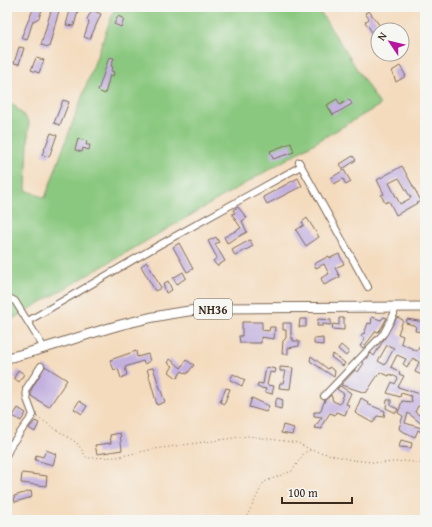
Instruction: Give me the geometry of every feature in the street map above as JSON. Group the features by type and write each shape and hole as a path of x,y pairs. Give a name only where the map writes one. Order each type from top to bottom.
{"highway":[{"name":"NH36","path":"7,358 127,323 198,310 222,308 425,307"}],"street":[{"path":"28,321 300,164 368,287"},
{"path":"7,297 15,301 44,348"},
{"path":"324,396 384,333 394,314 395,307"},
{"path":"7,454 11,445 33,415 27,399 26,389 41,366"}],"path":[{"path":"33,415 77,443 87,458 117,457 154,449 239,436 262,437 298,443 311,450 332,456 368,462 406,461 425,464"},
{"path":"245,520 264,482 292,471 304,453 311,450"}],"green space":[{"path":"115,7 317,7 380,105 7,322 7,98 29,121 26,190 45,198"}],"building":[{"path":"34,7 43,7 39,18 33,21 27,40 21,38"},
{"path":"52,7 60,7 49,47 41,45"},
{"path":"71,7 79,7 74,26 66,25"},
{"path":"92,10 101,14 90,39 84,37 89,22 87,19"},
{"path":"369,11 377,22 370,22 370,29 365,22 369,19 365,13"},
{"path":"118,16 124,19 121,27 114,24"},
{"path":"19,47 24,48 19,64 14,63"},
{"path":"109,57 114,58 111,71 114,72 113,76 110,75 105,94 98,91"},
{"path":"36,58 44,60 39,73 31,70"},
{"path":"400,66 406,76 396,82 392,71"},
{"path":"337,99 340,105 349,99 352,104 333,115 327,105"},
{"path":"63,100 69,102 60,125 54,123"},
{"path":"51,133 57,135 49,157 42,155"},
{"path":"78,139 87,141 86,145 90,145 89,150 83,148 82,152 75,150"},
{"path":"291,143 294,152 273,159 270,151"},
{"path":"353,156 356,160 343,169 340,164"},
{"path":"402,166 421,201 396,215 389,201 385,203 381,195 384,194 377,180","holes":["399,178 411,198 400,204 389,183"]},
{"path":"344,170 351,182 346,185 343,179 334,184 331,178"},
{"path":"298,178 302,186 267,204 263,197"},
{"path":"238,207 247,218 242,221 247,232 227,243 224,237 241,228 232,214 235,213 233,210"},
{"path":"307,218 319,237 306,246 296,230 304,225 302,222"},
{"path":"216,237 219,242 215,244 225,261 217,266 213,261 217,258 208,241"},
{"path":"250,240 253,246 235,256 232,250"},
{"path":"179,243 193,269 187,272 173,247"},
{"path":"339,254 344,264 335,268 340,277 324,285 321,278 329,274 324,264 316,268 314,264 329,256 330,258"},
{"path":"147,262 161,288 155,291 141,266"},
{"path":"183,272 186,278 177,284 173,278"},
{"path":"168,281 172,290 166,293 163,284"},
{"path":"372,317 381,320 384,317 387,318 380,330 378,332 376,331 363,348 360,346 365,339 361,336 363,333 364,334 368,323 371,324"},
{"path":"397,317 403,320 398,334 403,336 401,343 417,351 422,342 425,344 425,360 421,369 424,371 422,375 415,372 419,362 413,358 407,367 403,364 406,359 397,355 391,367 400,372 399,374 404,376 398,387 420,394 423,385 425,385 425,407 418,406 415,412 425,419 425,423 423,425 408,413 405,423 425,429 425,434 418,430 415,437 400,430 399,428 403,416 398,413 402,401 412,402 411,396 401,393 400,397 387,393 392,382 395,384 398,378 390,374 389,376 380,372 366,393 341,385 355,370 358,372 364,363 363,362 371,353 374,356","holes":["387,345 394,348 385,365 378,361"]},
{"path":"339,318 344,318 344,330 332,329 333,324 339,325"},
{"path":"300,319 306,319 306,327 299,327"},
{"path":"318,319 331,320 331,325 323,324 323,326 317,326"},
{"path":"407,319 424,322 423,332 415,331 416,326 406,323"},
{"path":"242,322 262,322 262,330 269,331 270,327 275,327 274,339 261,337 261,343 240,343 239,336 242,336"},
{"path":"283,323 291,323 291,338 293,338 293,341 299,341 299,346 288,348 288,354 282,354 283,341 286,338 286,330 283,330"},
{"path":"323,338 323,345 314,344 314,339"},
{"path":"341,345 349,352 346,356 338,349"},
{"path":"136,351 137,357 148,354 150,361 144,364 143,361 125,367 127,375 121,378 118,369 114,370 110,360"},
{"path":"333,354 345,363 343,366 331,357"},
{"path":"311,356 328,369 329,367 335,371 334,377 310,361"},
{"path":"170,359 181,368 186,360 194,365 187,374 182,371 177,378 169,372 173,366 168,363"},
{"path":"45,366 67,380 49,407 31,396 31,390"},
{"path":"266,367 276,369 275,373 270,372 267,385 274,386 272,394 265,392 266,389 257,387 258,383 263,384"},
{"path":"280,367 293,368 290,389 279,388 280,383 283,383 286,371 280,371"},
{"path":"153,368 165,402 157,405 147,369"},
{"path":"18,370 24,374 19,382 14,378"},
{"path":"233,374 245,380 242,386 230,380"},
{"path":"340,386 351,393 346,404 349,405 345,415 336,412 335,415 330,413 322,425 322,429 314,428 322,417 314,416 314,412 320,412 325,400 331,395 333,401 340,404 344,394 337,389"},
{"path":"226,388 230,389 224,404 220,402"},
{"path":"252,398 269,406 266,412 249,407"},
{"path":"277,398 283,400 281,409 274,407"},
{"path":"361,398 368,402 367,404 385,411 384,417 377,416 373,423 355,413"},
{"path":"387,400 391,400 391,406 398,409 396,413 386,408"},
{"path":"79,401 87,406 82,414 74,409"},
{"path":"18,408 26,413 21,421 13,416"},
{"path":"35,421 39,423 35,432 29,428"},
{"path":"283,425 294,428 292,435 281,433"},
{"path":"120,433 122,450 97,454 95,445 111,443 110,435"},
{"path":"401,440 412,443 411,448 399,447"},
{"path":"46,450 56,454 53,465 35,460 36,455 43,457"},
{"path":"22,473 47,476 46,486 21,483"},
{"path":"31,491 32,497 15,502 14,496"}]}
